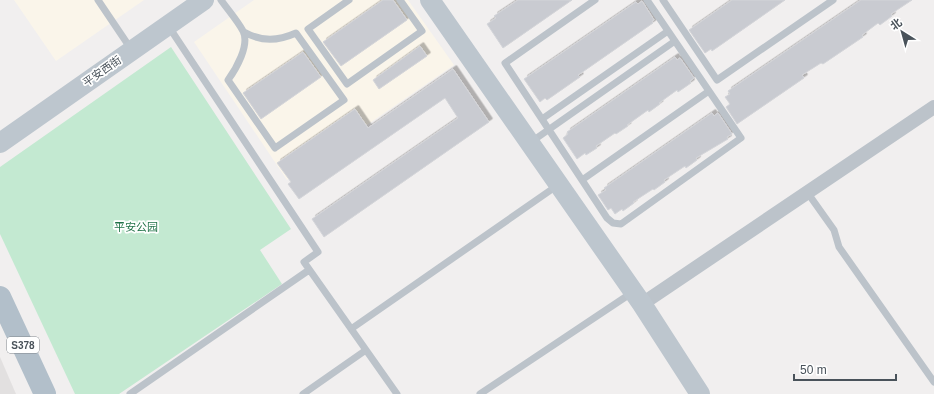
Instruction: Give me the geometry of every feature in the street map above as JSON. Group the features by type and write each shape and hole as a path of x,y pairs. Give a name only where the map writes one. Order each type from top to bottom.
{"main road":[{"name":"S378","path":"0,296 45,394"}],"street":[{"name":"平安西街","path":"0,143 204,0"},
{"path":"430,0 637,298 700,394"},
{"path":"637,298 808,192 934,107"}],"lane":[{"path":"98,0 132,50"},
{"path":"221,0 244,32 256,38 272,40 280,39 296,32 344,100 275,148 228,80 239,63 244,43 244,32"},
{"path":"345,1 308,28 347,84 422,31 400,0"},
{"path":"595,0 505,63 607,218 613,223 621,224 741,138 647,0"},
{"path":"663,0 717,80 833,0"},
{"path":"168,25 318,252 304,262 397,394"},
{"path":"542,119 668,31"},
{"path":"530,143 675,41"},
{"path":"582,180 709,91"},
{"path":"351,329 559,185"},
{"path":"808,192 834,230 839,247 934,382"},
{"path":"130,394 309,270"},
{"path":"480,394 637,298"},
{"path":"303,394 366,350"}],"shaded area":[{"path":"14,0 144,0 56,61"},
{"path":"254,0 408,0 454,65 287,180 194,42"},
{"path":"0,357 16,394 0,394"}],"green space":[{"name":"平安公园","path":"171,47 291,229 260,250 282,284 119,394 75,394 0,234 0,167"}],"building":[{"path":"383,0 393,0 407,20 341,66 323,42"},
{"path":"518,0 572,0 503,48 487,24 496,18 494,16"},
{"path":"732,0 785,0 712,51 711,49 705,53 689,30"},
{"path":"861,0 912,0 891,14 892,16 880,25 878,23 862,35 863,37 823,64 821,63 802,75 804,78 737,124 726,107 730,104 725,97 730,94 728,91"},
{"path":"642,1 654,20 652,21 653,23 578,75 580,77 547,100 545,98 540,102 524,79 636,2 638,4"},
{"path":"420,46 427,56 379,89 373,80"},
{"path":"303,52 321,77 261,119 243,93"},
{"path":"675,57 677,60 680,58 694,78 690,81 691,83 678,92 677,90 649,112 648,110 627,125 628,126 596,146 597,148 586,155 585,153 577,159 563,138 568,134 567,132"},
{"path":"453,69 489,122 324,237 312,219 458,118 445,98 299,199 288,184 291,182 277,163 355,109 368,128"},
{"path":"712,113 714,116 718,113 732,134 727,137 728,139 696,158 697,160 686,168 685,166 664,180 665,182 633,202 634,203 623,211 622,209 615,214 611,208 608,210 598,195 606,190 604,188"}]}
